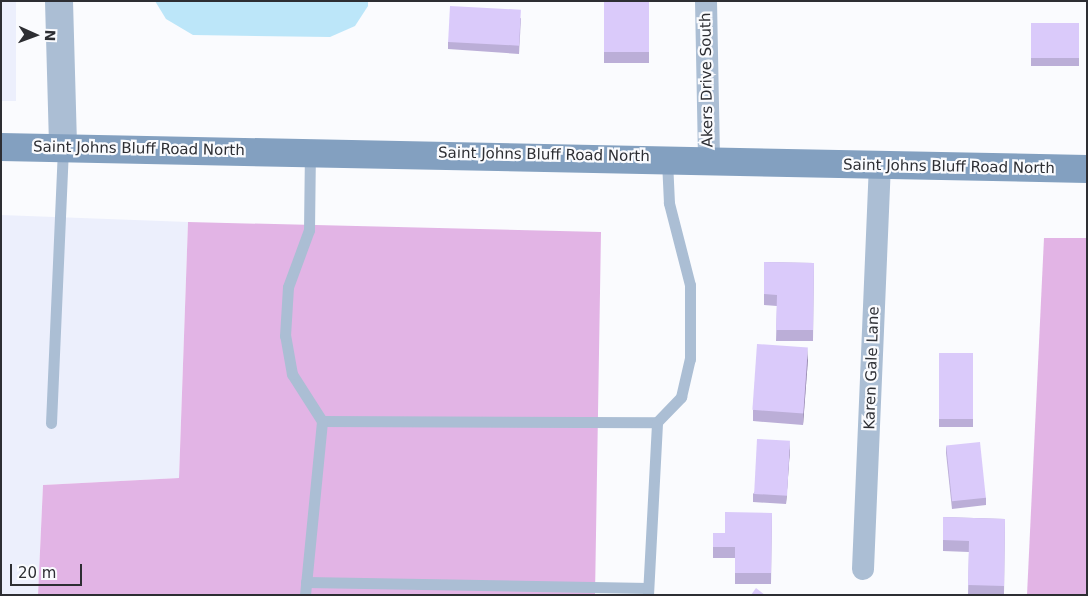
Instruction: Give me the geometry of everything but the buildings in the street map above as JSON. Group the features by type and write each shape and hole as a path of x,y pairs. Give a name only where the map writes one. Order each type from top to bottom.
{"main road":[{"name":"Saint Johns Bluff Road North","path":"1,147 310,150 667,158 880,166 1087,169"}],"street":[{"path":"59,1 63,148"},
{"name":"Akers Drive South","path":"706,1 709,160"},
{"name":"Karen Gale Lane","path":"863,569 880,166"}],"lane":[{"path":"51,423 63,148"},
{"path":"305,595 322,421 292,374 285,336 288,286 309,230 310,150"},
{"path":"306,582 648,591 657,422 682,397 690,359 690,285 669,203 667,158"},
{"path":"322,421 657,422"}],"shaded area":[{"path":"1,1 16,1 16,101 1,101"},
{"path":"1,215 188,222 179,478 43,485 38,595 1,595"},
{"path":"188,222 601,232 595,595 38,595 43,485 179,478"},
{"path":"1044,238 1087,238 1087,595 1027,595"}],"water":[{"path":"155,1 368,1 368,6 355,26 330,37 193,35 166,19"}]}
